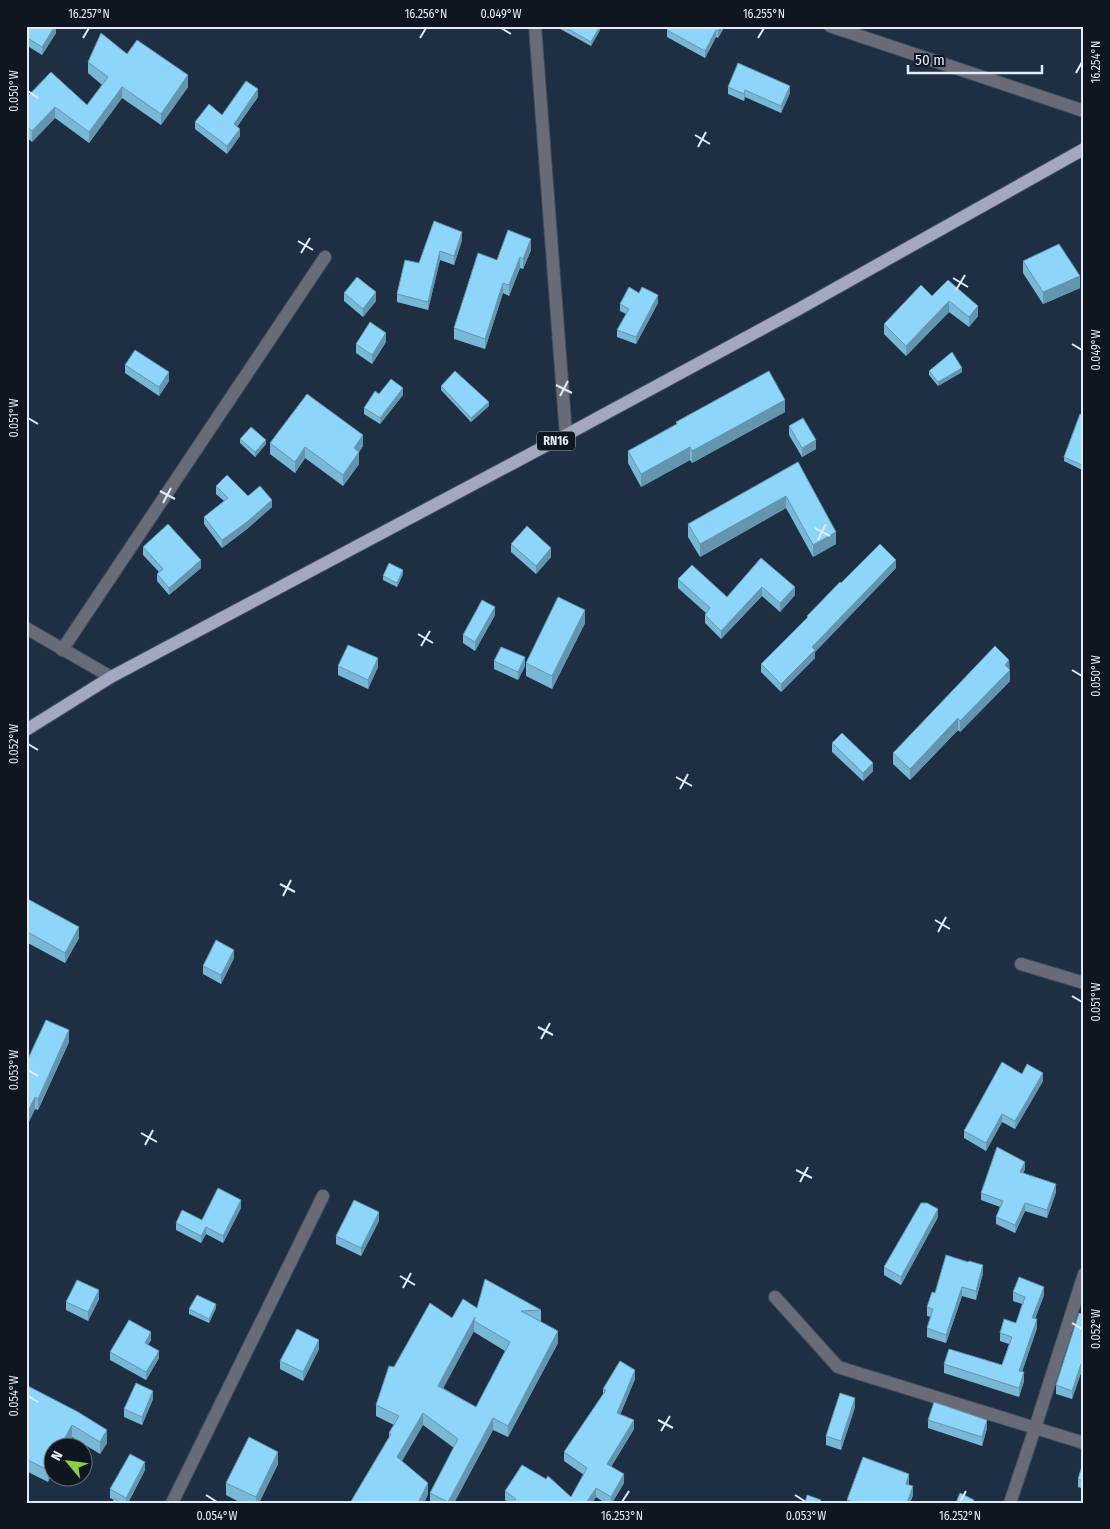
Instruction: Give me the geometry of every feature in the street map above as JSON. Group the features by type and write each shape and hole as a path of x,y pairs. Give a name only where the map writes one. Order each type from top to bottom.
{"main road":[{"name":"RN16","path":"26,730 111,677 566,435 814,300 1084,149"}],"street":[{"path":"535,26 566,435"},
{"path":"830,26 1084,111"},
{"path":"62,650 326,257"},
{"path":"26,628 111,677"},
{"path":"1021,964 1084,983"},
{"path":"172,1503 322,1196"},
{"path":"1010,1503 1084,1274"},
{"path":"775,1298 838,1367 1084,1443"}],"building":[{"path":"26,26 55,26 42,47 26,37"},
{"path":"563,26 600,26 591,42"},
{"path":"669,26 720,26 705,51 667,30"},
{"path":"101,33 127,54 137,40 188,75 161,114 122,87 89,132 55,107 32,131 26,125 26,98 51,72 87,105 108,77 88,62"},
{"path":"738,63 790,86 781,106 745,90 744,94 728,87"},
{"path":"246,81 258,89 234,124 240,129 227,146 195,122 209,104 222,115"},
{"path":"434,221 462,232 454,256 440,251 428,302 397,294 405,260 419,263"},
{"path":"508,230 531,239 523,259 520,257 509,285 503,283 485,339 454,328 478,253 497,260"},
{"path":"1059,244 1080,276 1043,292 1023,261"},
{"path":"357,277 376,292 363,309 344,293"},
{"path":"948,280 978,306 969,317 949,301 906,346 884,324 921,285 932,296"},
{"path":"629,287 639,293 642,287 658,295 636,337 617,330 629,309 620,304"},
{"path":"370,322 386,333 372,355 356,344"},
{"path":"135,350 169,372 159,387 125,365"},
{"path":"952,352 962,368 938,382 929,371"},
{"path":"455,371 489,402 471,418 441,386"},
{"path":"769,371 785,400 692,451 690,447 641,474 628,451 677,424 676,422"},
{"path":"391,379 403,388 380,418 364,408 375,391 379,394"},
{"path":"307,394 363,435 354,448 359,452 343,475 305,447 295,462 270,443"},
{"path":"1080,414 1084,416 1084,466 1064,457"},
{"path":"803,418 816,440 802,448 789,426"},
{"path":"251,427 266,440 255,452 240,439"},
{"path":"798,462 836,532 813,545 786,496 700,544 688,524"},
{"path":"227,475 248,496 260,486 272,500 247,522 222,540 204,517 228,498 216,486"},
{"path":"168,524 201,560 169,588 157,574 163,569 143,547"},
{"path":"527,526 551,548 536,566 511,544"},
{"path":"880,544 896,560 812,647 815,650 781,684 761,664 840,582"},
{"path":"761,558 795,587 780,603 762,587 721,631 705,615 710,608 678,579 692,565 727,597"},
{"path":"389,563 403,570 397,583 383,576"},
{"path":"558,597 585,610 552,676 526,663"},
{"path":"482,600 495,607 475,642 463,635"},
{"path":"348,645 378,658 368,680 338,666"},
{"path":"995,646 1009,660 1005,665 1010,670 960,721 958,718 910,769 893,753"},
{"path":"501,647 525,657 518,672 494,661"},
{"path":"842,733 873,763 863,773 832,743"},
{"path":"26,898 79,927 65,953 26,931"},
{"path":"216,940 234,950 221,975 203,966"},
{"path":"46,1020 69,1030 38,1099 35,1097 26,1116 26,1063"},
{"path":"1002,1062 1022,1074 1027,1064 1043,1073 1015,1121 1002,1114 986,1143 964,1131"},
{"path":"997,1147 1025,1162 1020,1172 1056,1184 1047,1210 1025,1203 1015,1225 996,1217 1003,1201 981,1193"},
{"path":"218,1188 241,1200 223,1236 206,1227 201,1236 176,1223 182,1210 202,1220"},
{"path":"354,1200 379,1212 361,1248 336,1236"},
{"path":"921,1203 927,1203 938,1209 901,1277 884,1267"},
{"path":"946,1255 983,1265 976,1291 962,1287 946,1335 927,1328 933,1309 927,1307 932,1292 935,1293"},
{"path":"1019,1277 1044,1287 1032,1318 1037,1319 1019,1371 1024,1372 1019,1388 944,1364 949,1349 1002,1365 1012,1337 1000,1333 1004,1319 1016,1323 1025,1297 1013,1292"},
{"path":"485,1279 541,1310 521,1311 558,1331 508,1426 493,1418 448,1502 430,1493 458,1439 423,1413 397,1457 428,1483 418,1503 350,1503 391,1434 389,1433 399,1416 376,1405 389,1366 394,1367 430,1303 452,1318 463,1299 477,1308","holes":["475,1317 474,1321 510,1342 476,1407 438,1386"]},
{"path":"77,1280 99,1290 88,1312 66,1302"},
{"path":"197,1295 216,1304 209,1319 189,1309"},
{"path":"1079,1313 1084,1315 1084,1355 1072,1391 1056,1385"},
{"path":"129,1320 151,1332 145,1343 159,1351 146,1372 110,1352"},
{"path":"297,1329 319,1340 303,1372 280,1361"},
{"path":"620,1361 635,1370 617,1413 634,1420 607,1464 624,1474 611,1497 596,1488 586,1503 513,1503 516,1499 505,1491 522,1465 546,1479 548,1476 571,1497 587,1468 564,1452 606,1390 603,1389"},
{"path":"136,1383 153,1391 142,1417 124,1409"},
{"path":"26,1385 78,1412 107,1430 100,1442 72,1425 66,1436 42,1436 42,1467 26,1459"},
{"path":"840,1393 855,1398 841,1441 826,1436"},
{"path":"934,1402 987,1420 982,1437 928,1420"},
{"path":"249,1437 278,1452 256,1497 226,1483"},
{"path":"130,1454 145,1462 126,1498 110,1489"},
{"path":"863,1457 909,1474 906,1484 913,1486 907,1503 856,1503 847,1500"},
{"path":"1084,1460 1084,1481 1078,1479"},
{"path":"960,1493 974,1500 973,1503 956,1503"},
{"path":"807,1495 821,1500 820,1503 805,1503"},
{"path":"114,1499 122,1503 113,1503"}]}
